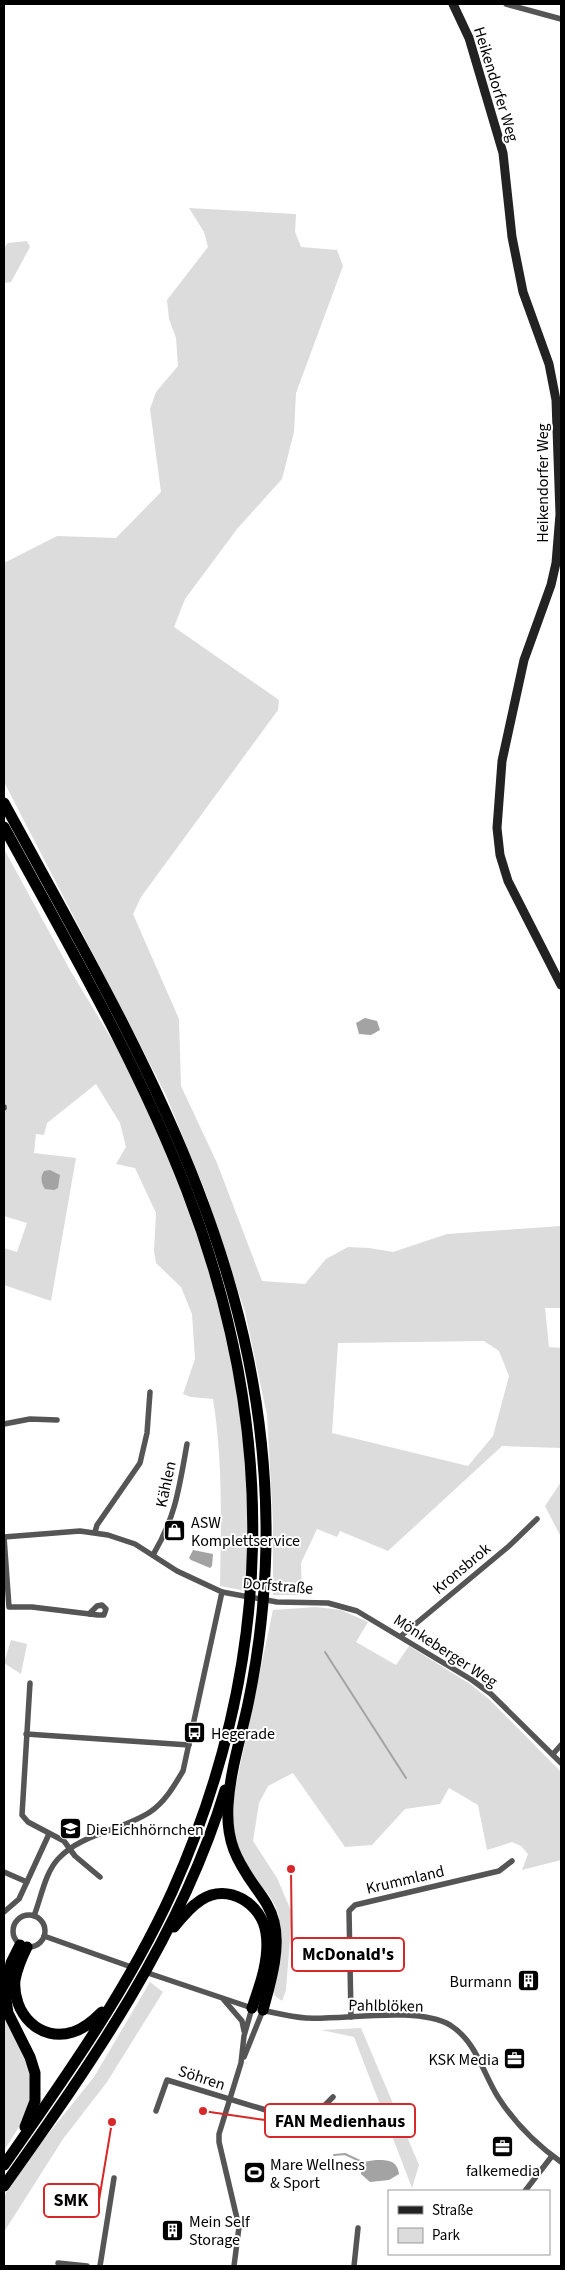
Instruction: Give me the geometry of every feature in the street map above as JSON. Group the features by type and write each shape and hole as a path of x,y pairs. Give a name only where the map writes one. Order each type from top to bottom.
{"highway":[{"path":"4,803 104,987 161,1100 211,1220 225,1262 243,1329 260,1421 265,1486 266,1538 264,1595 257,1653 228,1803 229,1833 233,1850 241,1867 268,1906 275,1923 274,1958 258,2009"},
{"path":"4,827 112,1027 148,1101 187,1190 211,1259 230,1329 242,1385 251,1462 253,1523 251,1588 244,1650 228,1733 199,1828 151,1935 111,2005 72,2068 4,2165"},
{"path":"4,2186 82,2074 163,1939 186,1893 210,1833 239,1741"},
{"path":"163,1939 188,1911 202,1899 219,1893 232,1894 247,1900 258,1912 267,1935 258,2009"},
{"path":"24,1946 16,1979 19,2007 28,2021 43,2032 60,2035 75,2032 111,2005"},
{"path":"18,2145 35,2101 35,2073 30,2057 8,2013 5,1993 11,1963 24,1946"}],"street":[{"name":"Heikendorfer Weg","path":"453,4 468,38 502,153 512,237 523,292 549,364 556,400 560,514 556,563 551,585 524,660 502,761 497,828 500,855 508,881 561,985"},
{"path":"506,4 561,19"},
{"path":"95,1532 97,1525 140,1463 147,1433 150,1392"},
{"path":"4,1424 30,1419 57,1420"},
{"name":"Kählen","path":"153,1555 167,1532 176,1505 187,1444"},
{"name":"Kronsbrok","path":"400,1636 509,1546 537,1519"},
{"name":"Dorfstraße","path":"4,1537 95,1532 123,1540 153,1555 177,1571 222,1592 278,1602 342,1605 358,1611 381,1624"},
{"path":"4,1537 9,1607 32,1607 89,1614"},
{"path":"34,1916 57,1860 87,1838 128,1824 151,1812 170,1793 183,1771 222,1592"},
{"name":"Mönkeberger Weg","path":"381,1624 472,1680 491,1694 561,1763"},
{"path":"30,1683 22,1815 28,1822 64,1841 80,1861 100,1877"},
{"path":"26,1734 190,1745"},
{"path":"552,1754 561,1745"},
{"path":"4,1912 19,1899 49,1834"},
{"name":"Krummland","path":"351,2017 349,1911 355,1905 499,1871 512,1861"},
{"path":"4,1872 26,1882"},
{"path":"27,1915 34,1916 43,1924 44,1936 38,1944 24,1946 14,1939 12,1931 14,1924 19,1918 27,1915"},
{"name":"Pahlblöken","path":"44,1936 222,1999 258,2009 306,2018 416,2016 450,2025 474,2049 498,2097 522,2128 561,2162"},
{"path":"222,1999 242,2021 244,2036"},
{"path":"241,2064 258,2009"},
{"name":"Söhren","path":"234,2266 239,2227 219,2142 220,2130 231,2101 241,2064 244,2036 258,2009"},
{"name":"Söhren","path":"156,2111 167,2080 269,2111 323,2106 334,2097"},
{"path":"526,2190 552,2156"},
{"path":"100,2266 114,2178"},
{"path":"354,2266 358,2228"},
{"path":"58,2263 86,2266"}],"green space":[{"path":"189,208 296,214 295,232 301,247 337,250 343,266 296,393 294,432 282,479 237,529 185,599 174,627 279,700 278,710 141,897 133,914 179,1019 181,1086 217,1163 262,1281 305,1284 326,1259 348,1247 393,1252 447,1234 561,1226 561,1308 545,1308 549,1347 561,1348 561,1448 502,1446 388,1551 340,1531 337,1537 317,1529 301,1563 302,1595 273,1595 273,1521 267,1415 245,1312 207,1196 165,1093 4,782 4,563 57,536 116,538 161,492 150,409 156,392 178,366 176,338 169,319 167,300 208,247 204,232","holes":["484,1341 499,1351 509,1376 493,1436 468,1466 332,1433 338,1343"]},
{"path":"27,241 30,247 11,282 4,283 4,248 8,243"},
{"path":"4,849 70,970 126,1063 188,1203 220,1302 244,1431 249,1511 246,1591 220,1586 220,1469 213,1399 191,1397 183,1394 195,1359 192,1314 181,1287 156,1263 154,1251 156,1213 135,1168 116,1164 126,1147 120,1123 96,1084 47,1123 44,1135 36,1134 34,1153 76,1158 51,1301 4,1285 4,1248 17,1252 27,1223 4,1216"},
{"path":"561,1482 561,1537 545,1506"},
{"path":"316,1607 341,1610 368,1622 356,1642 396,1665 409,1646 470,1684 490,1700 561,1772 561,1860 522,1870 528,1854 521,1846 512,1842 487,1850 478,1805 449,1788 440,1804 405,1809 372,1845 345,1847 293,1773 268,1786 259,1803 253,1841 277,1878 292,1913 286,1990 282,2001 275,1996 273,1990 280,1943 278,1914 272,1900 248,1870 238,1849 232,1819 232,1804 273,1610"},
{"path":"11,1640 27,1644 21,1674 4,1663"},
{"path":"150,1982 163,1992 107,2082 63,2139 4,2232 4,2196 33,2153 94,2077"},
{"path":"4,2010 26,2053 33,2078 30,2100 22,2122 4,2150"},
{"path":"361,2028 419,2165 412,2188 354,2037 321,2030"},
{"path":"363,2115 378,2119 380,2125 373,2133 359,2137 353,2135 347,2128 352,2119"}],"shaded area":[{"path":"365,1018 377,1021 380,1030 371,1035 359,1034 356,1023"},
{"path":"50,1170 60,1175 58,1188 54,1190 45,1189 42,1182 44,1171"},
{"path":"193,1550 213,1554 212,1566 210,1568 191,1560 189,1558"},
{"path":"376,2160 394,2163 399,2174 389,2180 370,2182 361,2174 362,2162"}],"waterway":[{"path":"325,1652 406,1778"},
{"path":"334,2155 345,2154 362,2162"}],"place":[{"name":"ASW Komplettservice","path":"175,1531"},
{"name":"Hegerade","path":"195,1733"},
{"name":"Die Eichhörnchen","path":"70,1829"},
{"name":"McDonald's","path":"291,1869"},
{"name":"Burmann","path":"528,1981"},
{"name":"KSK Media","path":"515,2059"},
{"name":"FAN Medienhaus","path":"203,2111"},
{"name":"SMK","path":"112,2122"},
{"name":"falkemedia","path":"503,2146"},
{"name":"Mare Wellness & Sport","path":"254,2173"},
{"name":"Mein Self Storage","path":"173,2230"}]}
